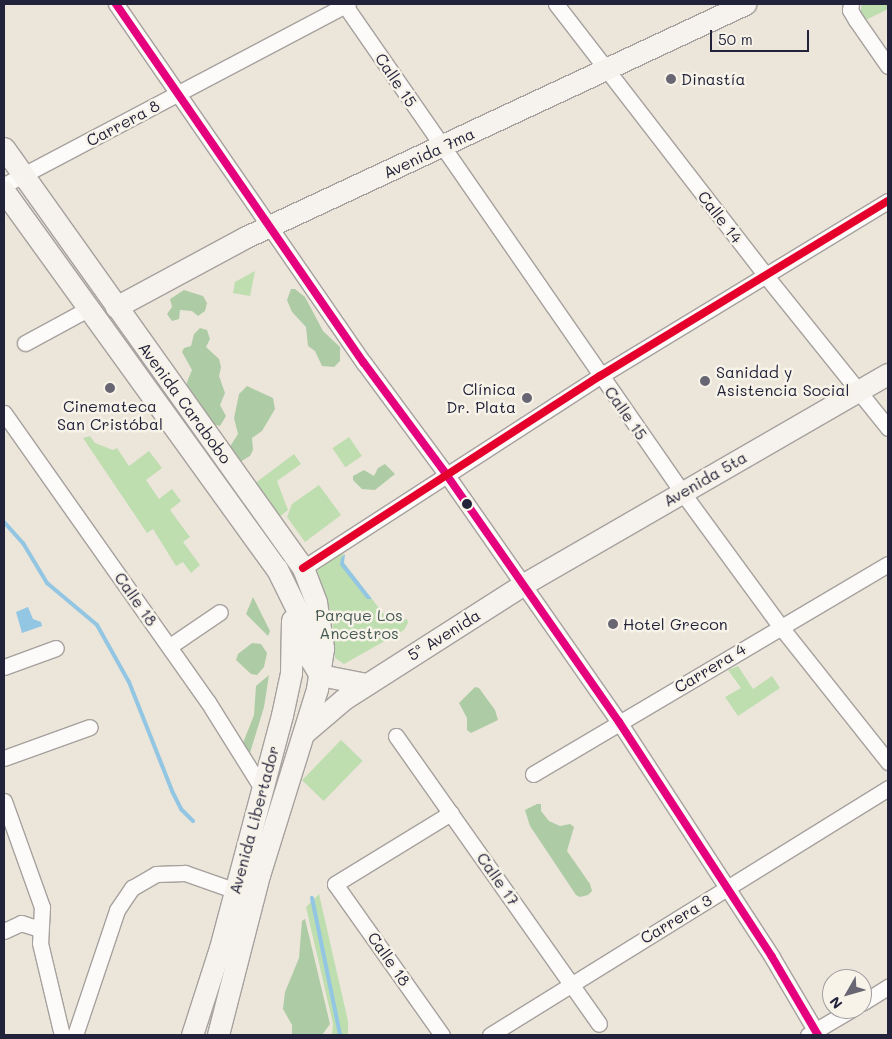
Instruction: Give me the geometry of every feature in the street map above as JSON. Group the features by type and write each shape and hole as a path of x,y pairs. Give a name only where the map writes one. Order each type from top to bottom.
{"main road":[{"name":"Avenida 7ma","path":"116,307 270,226 745,4"},
{"name":"Avenida Carabobo","path":"4,148 303,568 322,626 324,648 320,675"},
{"name":"Avenida Carabobo","path":"4,191 272,562 306,628 309,654 320,675"},
{"path":"106,334 116,307"},
{"name":"Avenida 5ta","path":"522,585 888,374"},
{"name":"5ª Avenida","path":"302,735 321,716 366,684 522,585"},
{"name":"Avenida Libertador","path":"192,1035 236,891 291,673 292,600"},
{"path":"320,675 366,684"},
{"name":"Avenida Libertador","path":"218,1035 259,876 320,675"}],"street":[{"path":"116,4 364,363 446,474 619,722 727,888 814,1034 837,1019"},
{"name":"Carrera 8","path":"4,185 346,4"},
{"name":"Calle 15","path":"346,4 442,147 682,492 780,626 888,762"},
{"name":"Calle 14","path":"556,4 766,276 888,428"},
{"path":"851,4 850,10 888,66"},
{"path":"303,568 600,376 888,201"},
{"path":"25,343 88,309"},
{"name":"Calle 18","path":"4,413 170,646 263,790"},
{"name":"Carrera 4","path":"533,774 780,626 888,564"},
{"path":"170,646 220,612"},
{"path":"4,667 56,648"},
{"path":"4,758 90,727"},
{"name":"Calle 17","path":"396,736 599,1024"},
{"name":"Carrera 3","path":"490,1035 571,982 888,788"},
{"path":"4,801 42,906 40,943 62,1035"},
{"name":"Calle 18","path":"442,1035 335,884 451,813"},
{"path":"75,1035 117,910 132,888 156,874 185,873 236,891"},
{"path":"4,931 21,923 40,929"},
{"path":"872,997 888,987"}],"green space":[{"path":"862,4 888,4 888,9 864,21 860,14"},
{"path":"255,271 250,296 233,293 235,282"},
{"path":"291,289 295,289 305,297 323,331 340,347 340,361 334,367 322,366 315,351 308,346 306,327 292,312 287,300"},
{"path":"184,290 203,296 207,303 205,311 198,316 192,311 180,310 179,319 172,321 167,314 172,307 170,299"},
{"path":"200,328 207,330 210,339 206,347 219,359 221,367 219,376 225,393 220,405 226,416 220,426 212,424 188,391 187,382 192,370 182,352 184,348 191,346 194,334"},
{"path":"247,386 273,398 275,409 262,431 252,438 253,450 250,456 240,462 229,448 238,434 234,418 239,394"},
{"path":"90,436 95,443 113,450 117,448 129,466 149,451 162,468 146,480 159,499 172,489 181,501 170,510 190,537 183,542 200,565 191,573 183,562 176,566 153,529 147,533 83,438"},
{"path":"349,437 362,456 345,467 332,448"},
{"path":"294,454 301,464 277,481 288,510 278,518 254,484"},
{"path":"385,464 395,474 375,490 362,489 353,480 353,476 364,470 374,476 378,468"},
{"path":"319,485 341,515 305,542 287,517 292,504"},
{"name":"Parque Los Ancestros","path":"343,550 344,563 389,621 407,619 408,623 404,630 344,664 335,658 332,617 317,570"},
{"path":"253,597 270,631 268,636 246,614"},
{"path":"252,643 261,644 267,653 264,667 257,675 251,674 236,660 238,654"},
{"path":"738,666 753,689 772,676 780,688 738,716 725,697 741,688 728,670"},
{"path":"269,675 264,707 249,756 243,743 254,715 256,686"},
{"path":"475,687 479,688 495,710 498,720 471,733 467,730 467,718 459,703"},
{"path":"341,740 363,761 324,801 302,780"},
{"path":"541,804 541,811 549,821 560,826 570,824 574,827 567,851 590,884 592,891 588,895 580,897 576,895 530,826 525,810"},
{"path":"319,894 348,1021 348,1035 332,1035 333,1024 306,907"},
{"path":"305,919 330,1024 322,1035 292,1035 292,1025 283,1009 285,992 299,958 302,921"}],"water":[{"path":"345,554 344,563 372,599 367,599 340,565 341,558"},
{"path":"28,607 33,619 41,622 42,626 22,633 16,612"}],"waterway":[{"path":"4,522 23,543 47,583 97,625 129,682 173,793 181,809 193,821"},
{"path":"312,898 340,1035"}],"transit line":[{"path":"116,4 364,363 446,474 619,722 772,957 818,1035"},
{"path":"303,568 600,376 888,201"}],"place":[{"name":"Dinastía","path":"671,79"},
{"name":"Sanidad y Asistencia Social","path":"705,381"},
{"name":"Cinemateca San Cristóbal","path":"110,388"},
{"name":"Clínica Dr. Plata","path":"527,398"},
{"name":"Hotel Grecon","path":"613,624"}]}
